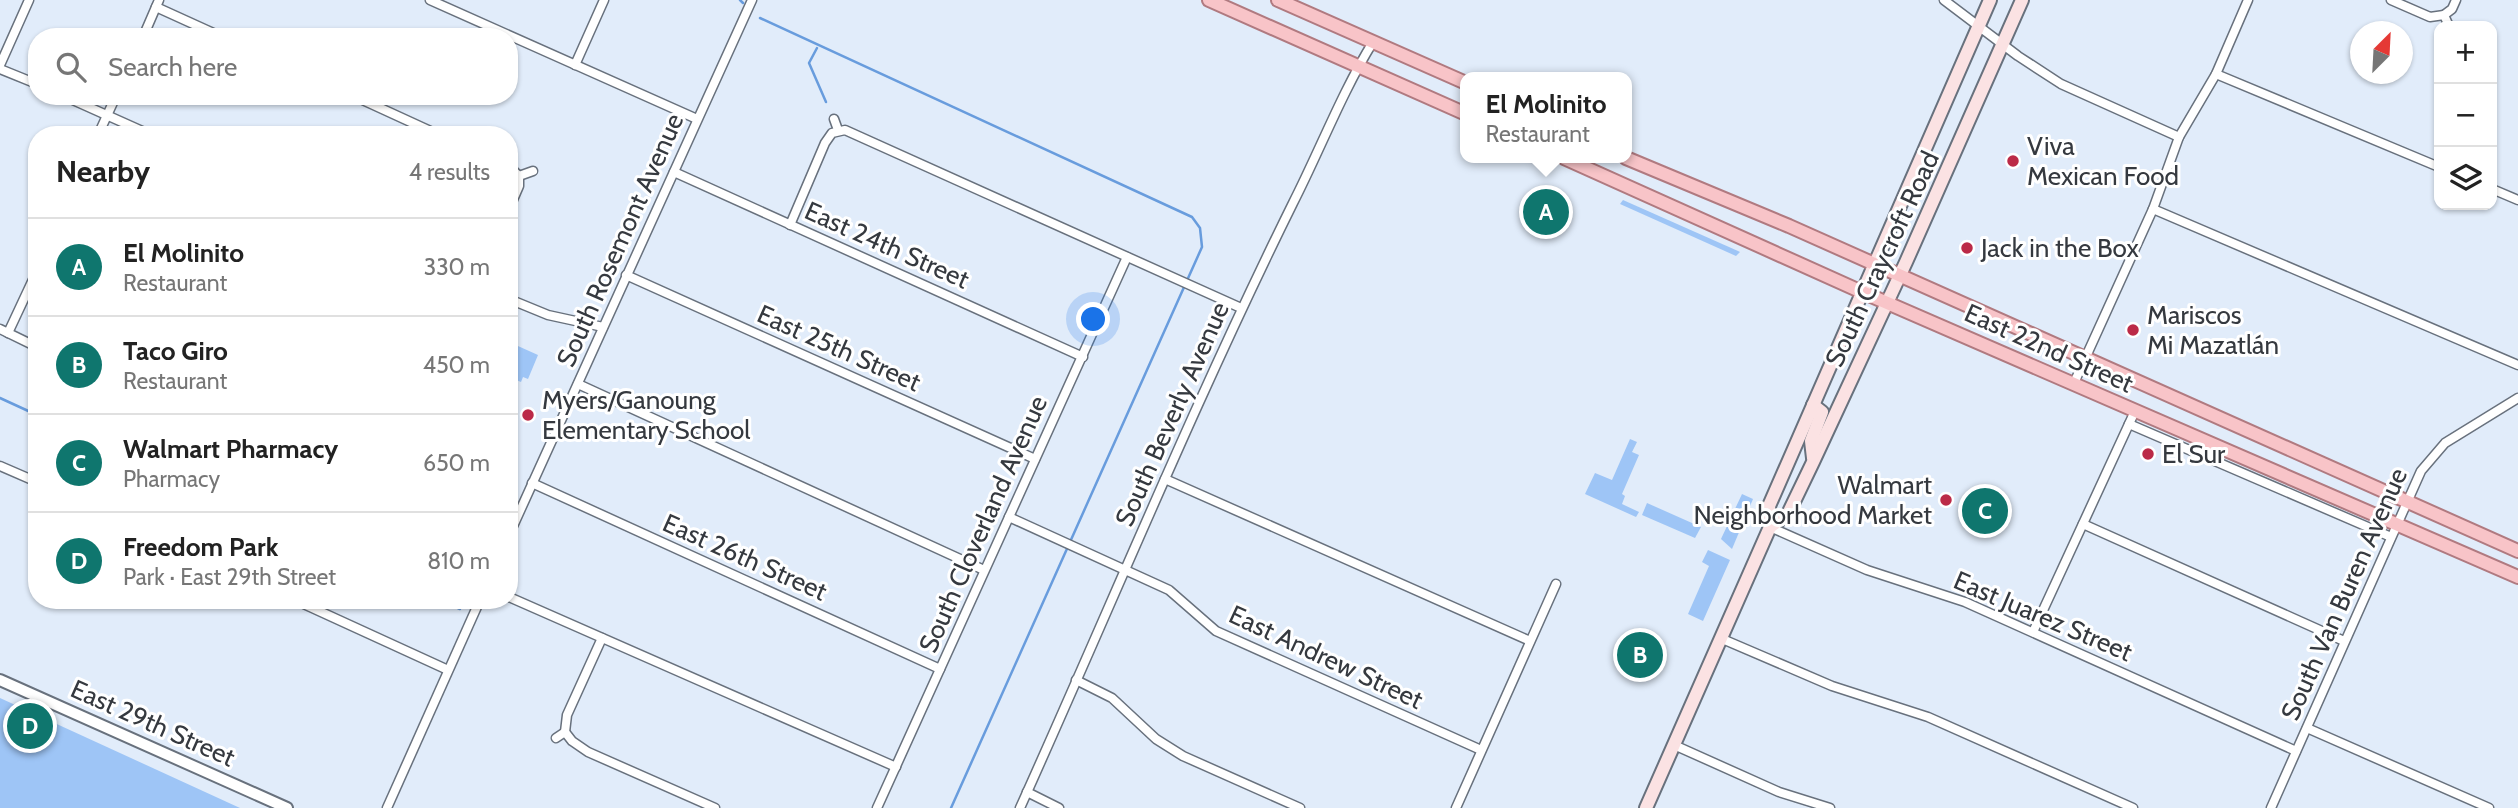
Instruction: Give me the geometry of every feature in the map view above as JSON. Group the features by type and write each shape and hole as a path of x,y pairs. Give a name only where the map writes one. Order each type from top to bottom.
{"main road":[{"path":"1209,0 1460,112"},
{"path":"1278,0 1460,81"},
{"name":"South Craycroft Road","path":"1646,808 1770,527 1769,506 1990,0"},
{"name":"South Craycroft Road","path":"1770,527 1788,514 1813,462 1888,303 2022,0"},
{"name":"East 22nd Street","path":"1632,161 1874,264 2518,551"},
{"name":"East 22nd Street","path":"1575,163 1862,292 2518,577"},
{"path":"1813,405 1822,412 1811,441 1813,462"}],"street":[{"path":"28,80 0,67 29,0"},
{"path":"430,0 492,28"},
{"path":"575,65 604,0"},
{"name":"South Rosemont Avenue","path":"518,515 752,0"},
{"path":"1944,0 2003,45 2061,84 2179,138"},
{"path":"2074,383 2153,209 2179,138 2216,74 2248,0"},
{"path":"2392,0 2430,17 2446,19 2456,0"},
{"path":"147,28 158,4 205,28"},
{"path":"518,39 697,119"},
{"name":"South Beverly Avenue","path":"1020,808 1241,308 1317,156 1358,66 1373,41"},
{"path":"2216,74 2434,165"},
{"path":"84,105 131,126"},
{"path":"102,126 112,105"},
{"path":"374,105 419,126"},
{"path":"834,119 839,130"},
{"path":"790,225 825,143 832,133 839,130 850,131 1241,308"},
{"path":"518,188 519,176 533,171"},
{"name":"East 24th Street","path":"674,172 1083,357"},
{"path":"2497,191 2518,200"},
{"path":"2153,209 2518,365"},
{"name":"South Cloverland Avenue","path":"877,808 1127,257"},
{"name":"East 25th Street","path":"626,275 1035,459"},
{"path":"28,287 4,331 28,343"},
{"path":"518,303 548,316 603,327"},
{"path":"578,384 984,570"},
{"name":"South Van Buren Avenue","path":"2271,808 2406,502 2425,465 2439,449 2473,424 2518,398"},
{"path":"2034,632 2135,411"},
{"name":"East 22nd Street","path":"2129,424 2391,537"},
{"path":"0,466 28,478"},
{"path":"1165,479 1530,641"},
{"name":"East 26th Street","path":"532,483 940,669"},
{"name":"East Andrew Street","path":"1009,517 1169,590 1216,631 1481,750"},
{"path":"2083,524 2344,641"},
{"name":"East Juarez Street","path":"1770,527 1867,570 1965,602 2296,751"},
{"path":"1456,808 1556,584"},
{"path":"518,601 896,767"},
{"path":"315,609 448,670"},
{"path":"387,808 476,609"},
{"path":"602,638 567,715 565,732 572,741 588,751 715,808"},
{"path":"1720,638 1832,686 1919,713 2133,808"},
{"name":"East 29th Street","path":"0,680 287,808"},
{"path":"1076,680 1112,698 1156,739 1183,756 1300,808"},
{"path":"2307,728 2488,808"},
{"path":"556,738 565,732"},
{"path":"1674,745 1779,792 1830,808"},
{"path":"1027,792 1059,808"}],"shaded area":[{"path":"1623,200 1740,252 1736,256 1620,204"},
{"path":"518,346 538,355 528,379 523,377 521,382 518,381"},
{"path":"1630,439 1637,442 1632,452 1639,455 1622,494 1625,496 1622,504 1639,512 1636,517 1585,494 1595,473 1612,480"},
{"path":"1742,494 1753,499 1732,549 1721,539"},
{"path":"1647,503 1701,527 1695,538 1642,515"},
{"path":"1708,550 1730,560 1703,621 1688,614 1709,566 1702,562"},
{"path":"0,698 240,808 0,808"}],"waterway":[{"path":"740,0 743,3"},
{"path":"760,18 1192,217 1200,228 1202,247 951,808"},
{"path":"817,48 809,63 826,102"},
{"path":"0,398 28,411"}],"place":[{"name":"Viva Mexican Food","path":"2013,161"},
{"name":"El Molinito","path":"1546,212"},
{"name":"Jack in the Box","path":"1967,248"},
{"name":"Mariscos Mi Mazatlán","path":"2133,330"},
{"name":"Myers/Ganoung Elementary School","path":"528,415"},
{"name":"El Sur","path":"2148,454"},
{"name":"Walmart Neighborhood Market","path":"1946,500"},
{"name":"Walmart Pharmacy","path":"1985,511"},
{"name":"Taco Giro","path":"1640,655"},
{"name":"Freedom Park","path":"30,726"}]}
